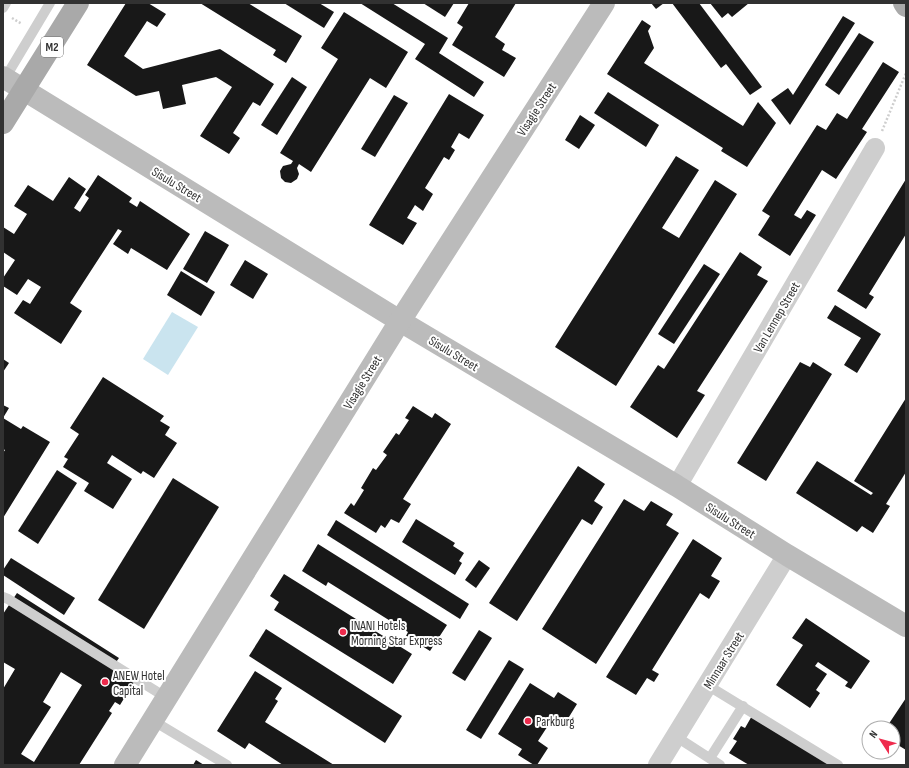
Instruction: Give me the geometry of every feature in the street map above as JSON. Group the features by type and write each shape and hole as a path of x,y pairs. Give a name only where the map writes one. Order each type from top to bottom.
{"main road":[{"name":"M2","path":"3,124 78,3"}],"street":[{"name":"Visagie Street","path":"125,765 400,320 604,3"},
{"name":"Sisulu Street","path":"4,79 25,90 400,320 677,486 787,555 906,626"},
{"name":"Van Lennep Street","path":"677,486 875,148"},
{"name":"Minnaar Street","path":"658,765 787,555"}],"lane":[{"path":"3,8 6,3"},
{"path":"4,79 50,3"},
{"path":"3,597 166,698"},
{"path":"707,685 838,765"},
{"path":"710,758 743,706"},
{"path":"152,720 227,765"},
{"path":"675,736 720,765"}],"path":[{"path":"875,148 906,73"}],"water":[{"path":"172,312 198,327 168,375 143,359"}],"building":[{"path":"126,3 148,3 166,14 157,27 147,21 124,56 143,69 220,49 274,84 260,106 253,102 233,133 240,138 229,154 200,136 232,87 216,77 182,85 186,104 163,109 159,91 136,96 87,65"},
{"path":"200,3 248,3 302,36 286,63 273,55 276,50"},
{"path":"284,3 319,3 334,12 324,28"},
{"path":"360,3 392,3 448,38 439,53 484,82 474,97 415,59 425,44"},
{"path":"423,3 454,3 445,17"},
{"path":"469,3 516,3 495,37 505,44 502,50 516,58 504,77 452,45 463,27 457,23"},
{"path":"651,3 664,3 656,9"},
{"path":"672,3 699,3 762,87 750,95 726,64 721,68"},
{"path":"710,3 749,3 732,17 728,13 722,18"},
{"path":"344,12 408,52 386,88 370,78 311,172 299,164 297,168 299,174 297,179 291,183 285,182 281,178 280,171 283,166 291,164 293,161 280,153 338,59 321,48"},
{"path":"843,16 855,23 790,125 771,100 788,88 793,95"},
{"path":"642,20 651,26 648,31 654,48 644,63 743,126 758,102 776,123 747,167 721,151 723,148 607,74"},
{"path":"859,33 874,42 839,95 825,85"},
{"path":"883,62 899,72 862,129 867,132 836,179 822,170 794,215 801,219 807,210 816,215 790,256 758,235 770,216 762,211 817,125 826,130 837,113 847,119"},
{"path":"292,77 307,87 277,135 261,125"},
{"path":"608,92 659,125 646,147 594,113"},
{"path":"449,94 484,115 469,139 459,133 451,147 455,150 449,160 444,157 425,188 433,194 423,211 415,205 407,218 417,223 403,245 369,225"},
{"path":"394,95 408,103 375,157 361,149"},
{"path":"580,115 595,125 579,149 565,140"},
{"path":"676,156 699,170 662,228 679,238 715,180 737,194 616,386 555,347"},
{"path":"98,175 132,198 129,202 137,207 140,201 190,234 167,270 131,248 128,254 113,244 122,231 118,229 70,303 82,311 61,344 14,313 23,300 30,304 41,287 28,279 17,295 3,286 3,278 15,260 3,252 3,227 14,234 27,214 14,206 28,185 53,201 69,177 86,189 74,208 80,212 89,198 85,195"},
{"path":"906,179 906,234 869,294 874,297 866,309 837,291"},
{"path":"205,231 229,245 207,283 183,269"},
{"path":"740,252 762,267 757,275 768,281 697,391 705,395 677,438 630,407 658,365 664,369"},
{"path":"245,260 268,274 253,299 230,285"},
{"path":"704,264 720,274 674,344 658,334"},
{"path":"181,271 215,292 201,316 167,295"},
{"path":"835,305 881,334 857,373 844,365 861,338 827,318"},
{"path":"3,359 9,363 3,372"},
{"path":"800,362 810,367 813,362 832,374 766,481 737,463"},
{"path":"103,377 164,416 160,421 170,427 165,435 177,443 154,478 143,471 141,474 112,455 107,463 132,479 113,509 84,491 89,483 63,467 68,459 64,457 79,434 70,428"},
{"path":"906,398 906,472 886,504 890,506 873,533 862,526 857,532 796,493 817,461 871,495 873,493 854,481"},
{"path":"3,405 9,408 3,418"},
{"path":"413,406 432,418 435,413 451,424 403,499 411,504 399,523 391,519 385,528 381,525 376,533 344,513 351,503 354,506 364,490 361,488 373,468 376,470 387,455 383,452 396,433 399,435 409,420 405,418"},
{"path":"3,418 21,429 23,426 50,442 3,518 3,453 5,450 3,449"},
{"path":"578,466 605,484 594,501 603,507 592,525 582,519 517,621 489,603"},
{"path":"57,470 77,483 38,544 18,531"},
{"path":"173,478 219,507 144,629 98,600"},
{"path":"624,499 644,511 651,501 673,514 666,525 679,533 596,664 542,629"},
{"path":"416,519 455,543 453,546 464,553 459,561 462,563 455,575 402,542"},
{"path":"336,520 469,604 460,619 327,535"},
{"path":"693,539 722,558 711,576 720,581 709,599 700,593 652,670 659,674 654,682 647,678 636,695 606,677"},
{"path":"318,544 447,625 430,651 406,636 408,632 328,582 326,586 302,571"},
{"path":"11,558 75,598 64,615 3,575 3,570"},
{"path":"479,560 490,568 476,588 465,580"},
{"name":"INANI Hotels Morning Star Express","path":"284,574 412,654 393,684 274,610 279,602 270,596"},
{"name":"ANEW Hotel Capital","path":"17,593 119,658 114,665 136,679 120,705 115,702 109,711 112,713 79,765 3,765 3,689 15,669 3,662 3,614","holes":["61,672 82,685 34,762 21,754 51,707 43,702"]},
{"path":"806,618 870,661 851,689 845,686 848,682 818,662 815,666 827,674 816,690 820,693 810,708 776,685 803,645 792,638"},
{"path":"266,629 402,716 385,743 249,656"},
{"path":"479,630 492,638 465,681 452,673"},
{"path":"509,660 524,669 481,739 466,730"},
{"path":"255,671 282,688 275,699 278,701 265,722 334,765 283,765 249,743 245,749 217,731"},
{"name":"Parkburg","path":"530,683 554,698 558,692 577,704 564,725 553,718 538,741 548,748 537,765 534,765 518,755 522,749 498,734"},
{"path":"906,698 906,750 901,747 901,720 891,720"},
{"path":"753,714 834,765 749,765 729,753 737,741 733,739 741,726 745,728"},
{"path":"196,760 204,765 193,765"}],"place":[{"name":"INANI Hotels Morning Star Express","path":"343,632"},
{"name":"ANEW Hotel Capital","path":"105,682"},
{"name":"Parkburg","path":"528,721"}]}
